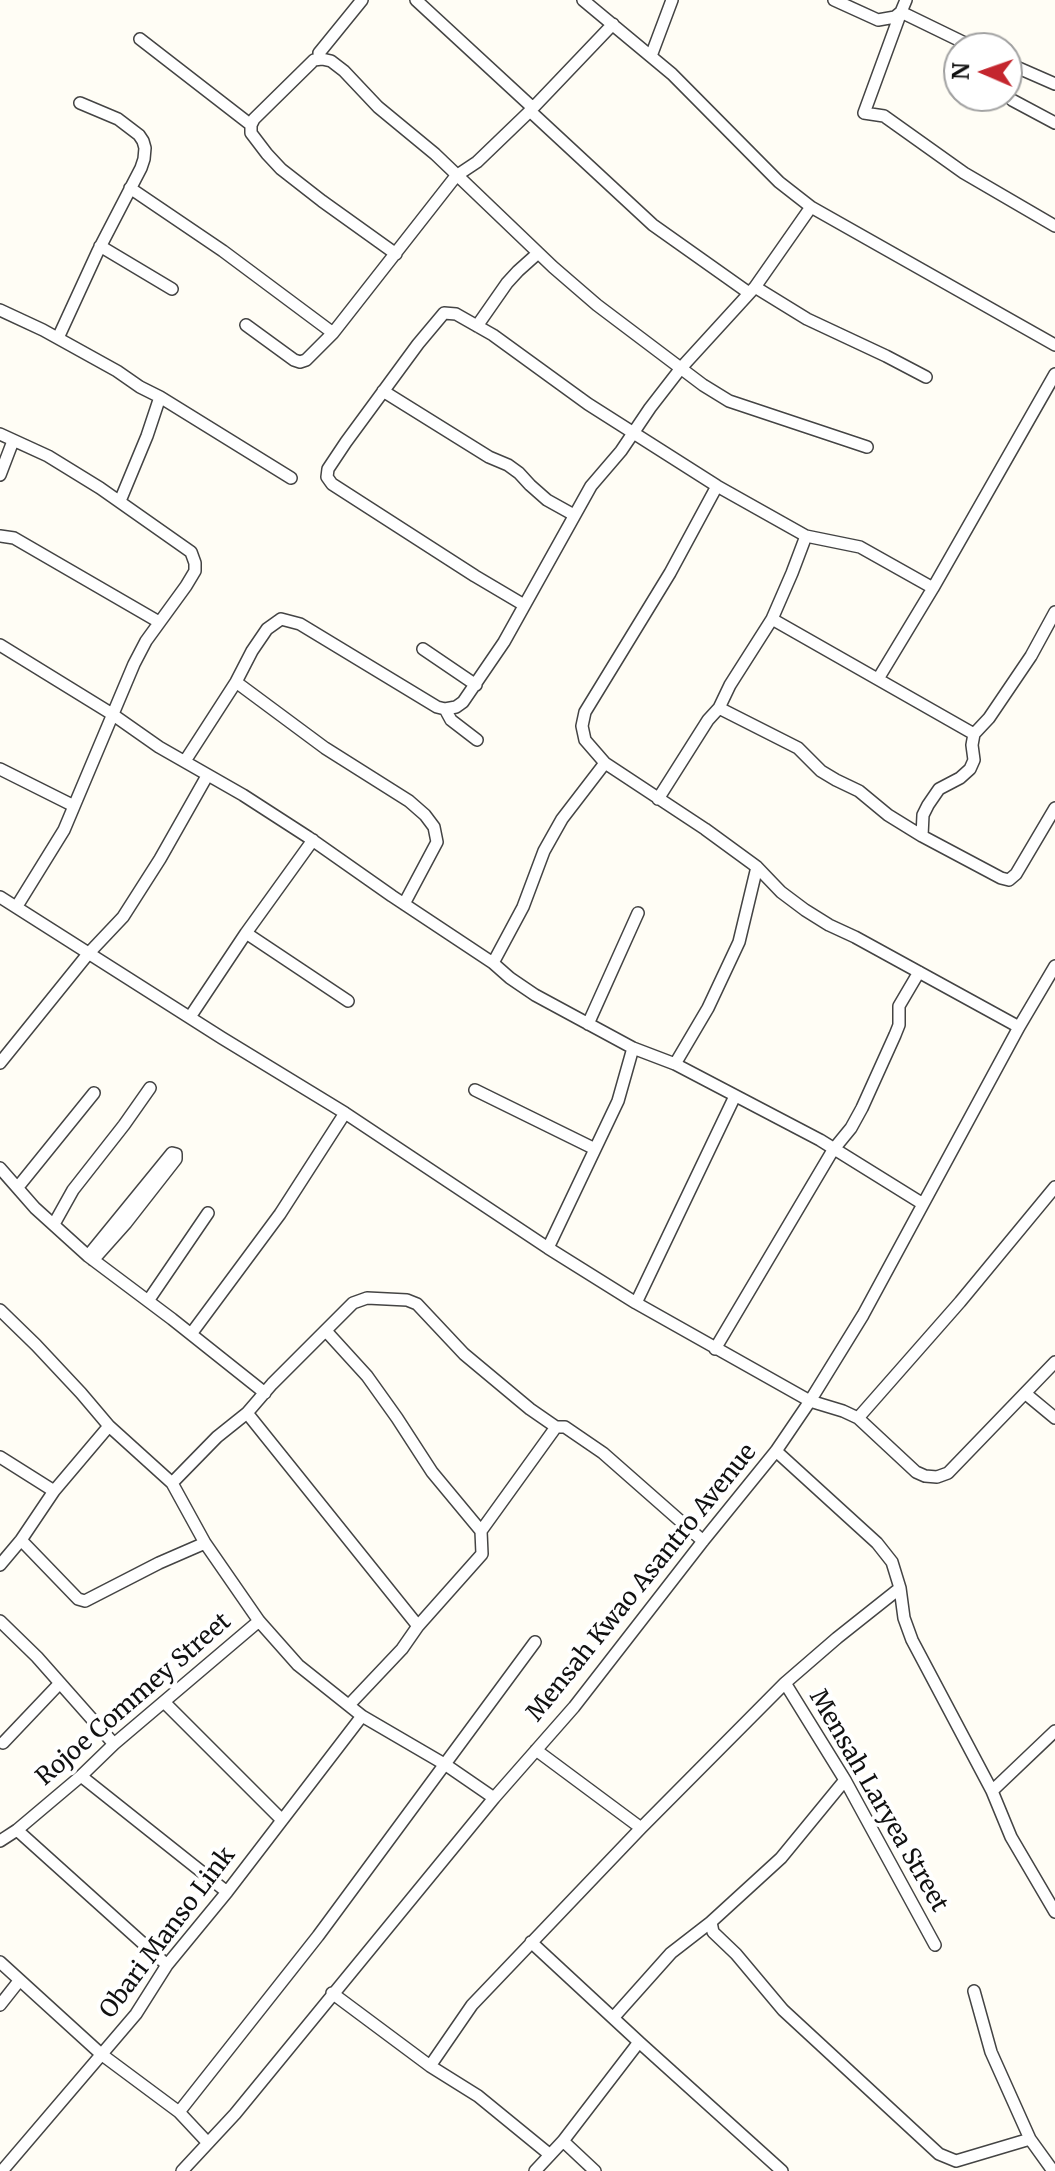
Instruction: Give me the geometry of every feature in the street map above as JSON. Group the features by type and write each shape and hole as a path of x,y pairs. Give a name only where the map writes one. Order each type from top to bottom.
{"street":[{"path":"319,53 362,0"},
{"path":"416,0 653,225 752,290 926,377"},
{"path":"583,0 698,98 779,182 811,207 1055,345"},
{"path":"651,56 672,0"},
{"path":"834,0 878,20 895,17 901,12"},
{"path":"906,0 864,113 884,116 964,173 1055,226"},
{"path":"901,12 943,32"},
{"path":"246,325 294,360 306,360 333,333 456,176 477,162 532,109 613,24"},
{"path":"140,39 251,125"},
{"path":"396,254 281,169 251,133 254,119 314,60 331,61 344,71 378,107 435,154 537,254 597,305 681,368 729,401 867,447"},
{"path":"1023,70 1055,84"},
{"path":"58,338 144,159 143,141 118,119 80,103"},
{"path":"1023,106 1055,123"},
{"path":"130,188 223,251 333,333"},
{"path":"185,761 236,682 252,651 267,629 281,619 300,624 437,707 456,707 463,702 504,642 591,486 621,451 632,431 681,368 752,290 811,207"},
{"path":"100,246 172,289"},
{"path":"477,326 507,283 537,254"},
{"path":"0,310 58,338 291,478"},
{"path":"524,605 332,484 327,477 328,469 383,391 444,313 456,314 477,326 588,404 717,486 806,536 860,547 933,588"},
{"path":"878,679 1055,374"},
{"path":"383,391 489,457 508,465 547,500 574,515"},
{"path":"120,501 160,397"},
{"path":"0,434 48,456 120,501 191,552 195,563 195,571 186,586 159,622 134,664 64,830 17,906"},
{"path":"0,475 13,441"},
{"path":"717,486 670,573 585,712 582,726 585,740 605,763 705,829 757,867 781,892 817,917 1019,1027"},
{"path":"0,536 14,538 159,622"},
{"path":"658,799 708,720 719,708 772,619 806,536"},
{"path":"922,836 923,815 939,789 970,769 974,760 974,734 989,718 1031,656 1055,612"},
{"path":"772,619 974,734"},
{"path":"0,645 159,747 313,840 535,995 633,1048 675,1064 820,1140 923,1204"},
{"path":"423,649 476,685"},
{"path":"236,682 325,748 409,801 425,815 434,827 437,842 404,904"},
{"path":"719,708 798,748 821,771 859,791 888,815 1001,878 1009,880 1016,874 1055,808"},
{"path":"445,709 451,720 477,740"},
{"path":"493,963 523,907 544,851 562,819 605,763"},
{"path":"0,769 74,806"},
{"path":"0,1063 88,954 123,917 207,776"},
{"path":"190,1017 313,840"},
{"path":"675,1064 708,1008 739,942 757,867"},
{"path":"0,897 345,1113 636,1303 810,1401 858,1418 916,1472 925,1476 937,1477 948,1473 1055,1362"},
{"path":"588,1024 638,913"},
{"path":"246,933 348,1001"},
{"name":"Mensah Kwao Asantro Avenue","path":"182,2171 235,2114 494,1798 583,1696 776,1451 863,1315 1055,966"},
{"path":"715,1349 833,1150 862,1108 899,1025 899,1006 919,972"},
{"path":"548,1248 618,1101 633,1048"},
{"path":"54,1224 73,1190 150,1088"},
{"path":"475,1090 595,1149"},
{"path":"18,1187 94,1093"},
{"path":"636,1303 735,1096"},
{"path":"191,1334 287,1204 345,1113"},
{"path":"0,1168 35,1208 90,1258 265,1393"},
{"path":"858,1418 1055,1187"},
{"path":"90,1258 144,1194"},
{"path":"148,1301 208,1213"},
{"path":"172,1483 217,1437 247,1413 353,1303 367,1298 407,1300 417,1304 464,1354 530,1409 556,1427 565,1427 603,1453 703,1541"},
{"path":"0,1310 109,1426 172,1483 205,1543 259,1621 298,1665 362,1716 446,1765 494,1798"},
{"path":"326,1331 367,1376 432,1472 481,1531 482,1554 418,1626 402,1649 349,1705"},
{"path":"1026,1394 1055,1418"},
{"path":"247,1413 418,1626"},
{"path":"0,1565 54,1491 109,1426"},
{"path":"481,1531 556,1427"},
{"path":"776,1451 877,1543 892,1562 912,1640 992,1791 1011,1837 1055,1912"},
{"path":"0,1457 54,1491"},
{"path":"21,1540 78,1599 85,1601 205,1543"},
{"name":"Mensah Laryea Street","path":"900,1588 785,1683 845,1780 935,1945"},
{"path":"0,1621 114,1744"},
{"name":"Rojoe Commey Street","path":"0,1841 81,1776 114,1744 259,1621"},
{"path":"179,2112 318,1936 535,1642"},
{"path":"3,1743 60,1683"},
{"path":"430,2066 463,2015 641,1828 785,1683"},
{"path":"165,1703 281,1819"},
{"name":"Obari Manso Link","path":"2,2171 136,2014 167,1965 362,1716"},
{"path":"992,1791 1055,1731"},
{"path":"536,1750 641,1828"},
{"path":"81,1776 227,1892"},
{"path":"613,2018 671,1953 711,1922 781,1858 845,1780"},
{"path":"17,1830 167,1965"},
{"path":"711,1922 713,1932 736,1954 783,2010 939,2154 956,2161 1030,2139"},
{"path":"531,1942 782,2171"},
{"path":"0,1962 101,2054 179,2112 208,2143"},
{"path":"0,2005 19,1981"},
{"path":"974,1991 991,2052 1030,2139 1053,2171"},
{"path":"332,1993 430,2066 478,2096 549,2154"},
{"path":"535,2171 563,2141 639,2042"},
{"path":"563,2141 595,2171"}]}
